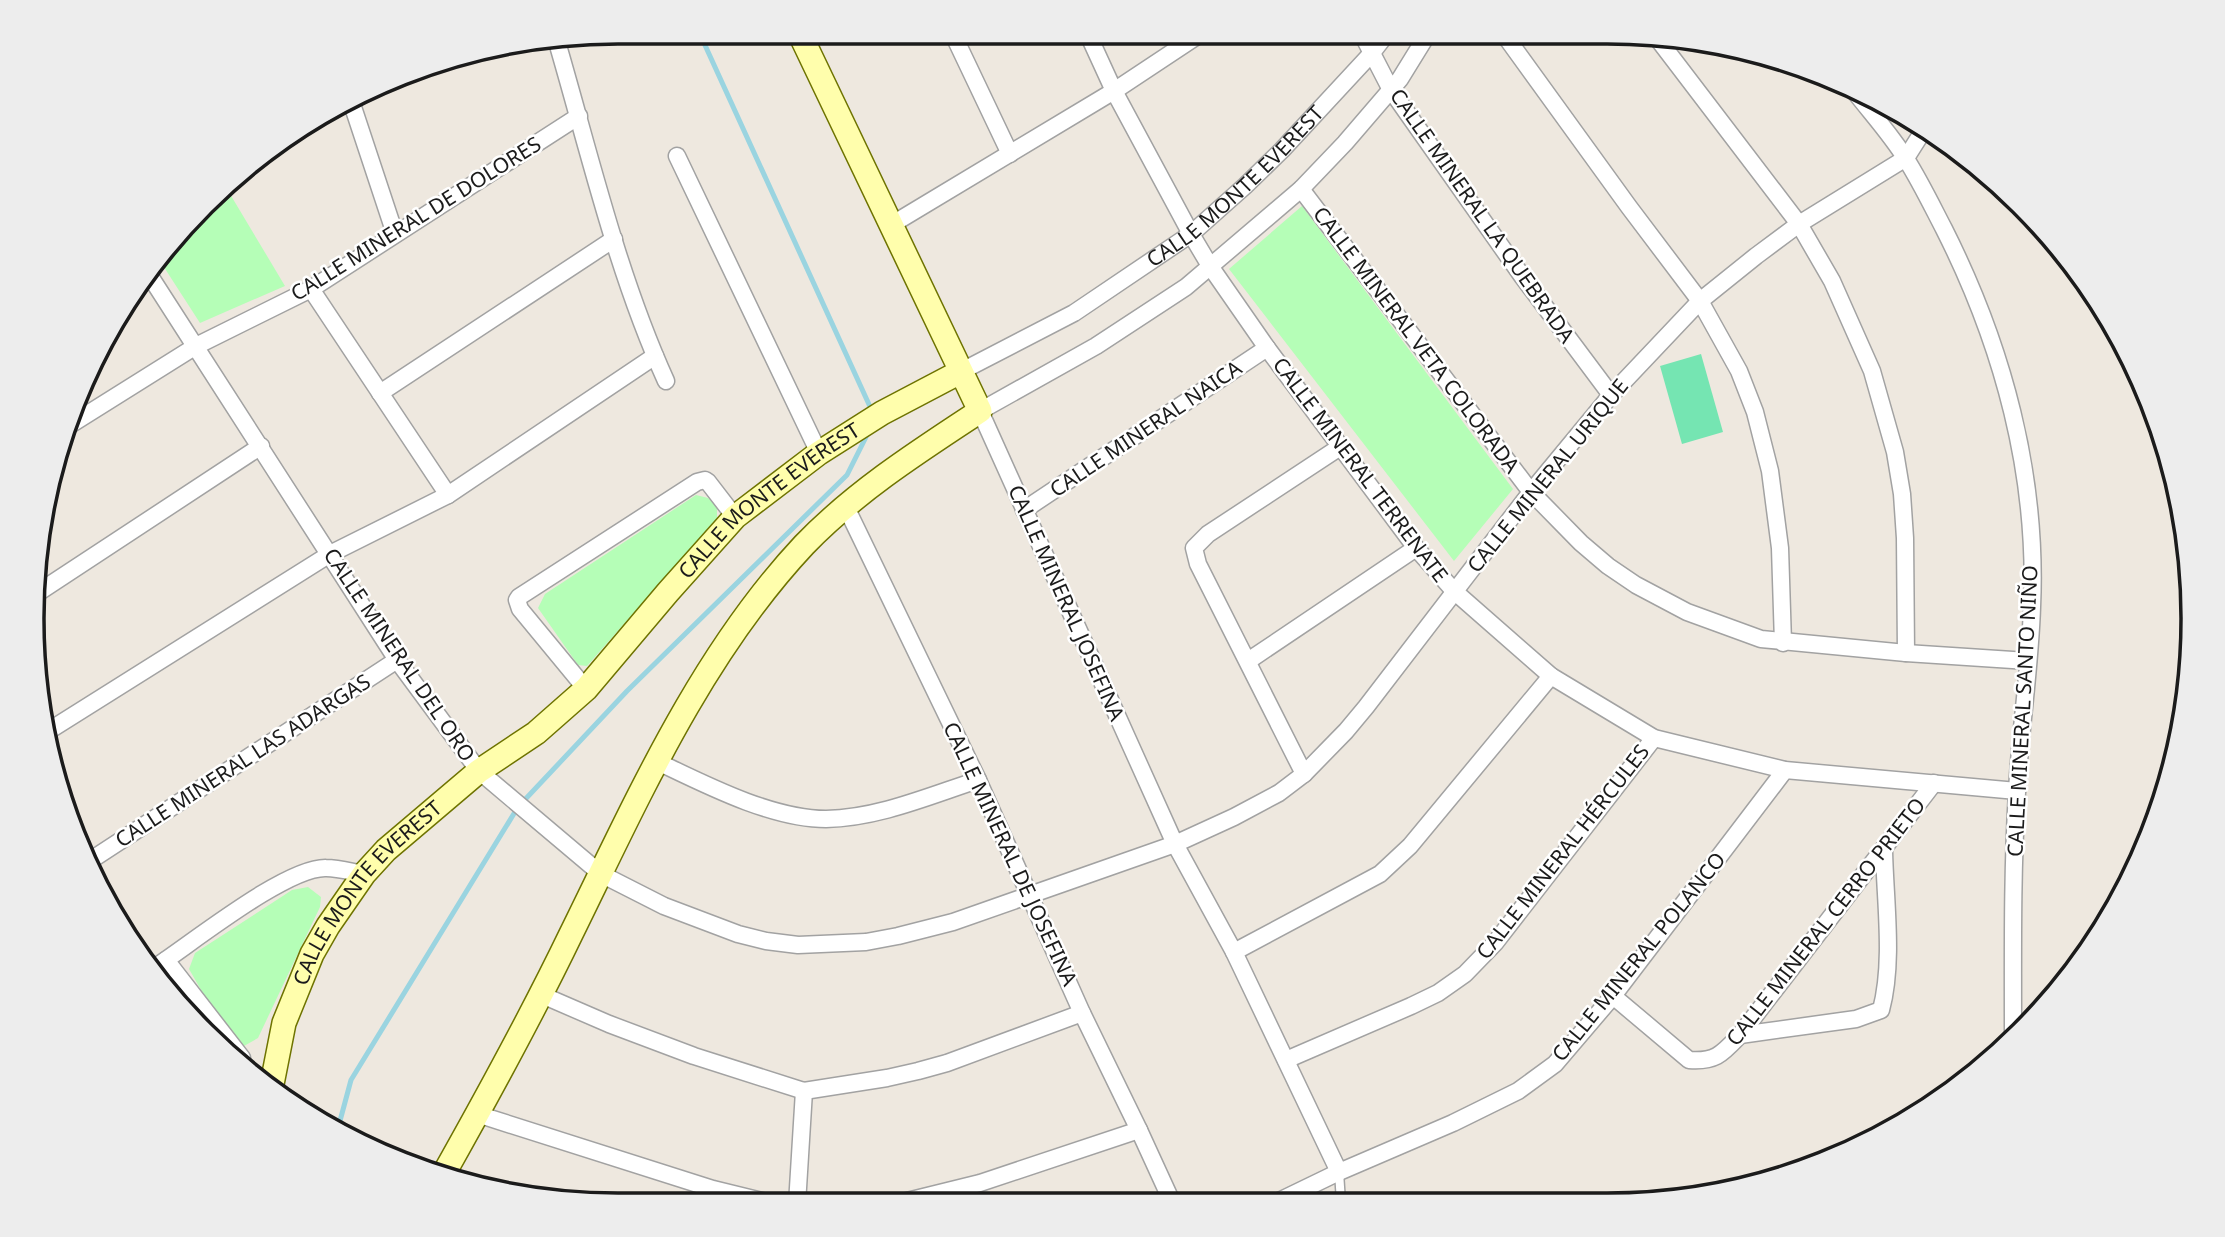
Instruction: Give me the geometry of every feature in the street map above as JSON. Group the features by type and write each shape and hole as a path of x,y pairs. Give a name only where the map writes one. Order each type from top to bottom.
{"street":[{"name":"CALLE MINERAL JOSEFINA","path":"805,44 980,411 1175,844 1234,953 1339,1172"},
{"path":"958,44 1010,154"},
{"name":"CALLE MINERAL TERRENATE","path":"1093,44 1114,90 1191,234 1267,348 1416,548 1454,591 1551,676 1654,738 1785,770 2017,791"},
{"path":"891,226 1185,44"},
{"name":"CALLE MINERAL LA QUEBRADA","path":"1366,44 1391,90 1521,275 1611,395"},
{"name":"CALLE MONTE EVEREST","path":"273,1077 284,1023 298,985 328,926 364,874 407,831 479,771 536,733 586,689 735,517 818,453 873,418 1074,313 1191,234 1273,159 1379,44"},
{"name":"CALLE MONTE EVEREST","path":"447,1167 542,995 657,762 711,665 752,608 804,545 900,464 980,411 1096,346 1186,287 1301,189 1391,90 1422,44"},
{"path":"1511,44 1700,301 1739,370 1755,412 1768,460 1780,548 1783,643"},
{"path":"559,47 614,239 666,381"},
{"path":"1664,47 1799,224 1832,281 1872,371 1884,408 1902,494 1906,653"},
{"name":"CALLE MINERAL SANTO NIÑO","path":"1865,105 1906,158 1975,295 2014,413 2022,458 2030,520 2032,605 2017,791 2013,1025"},
{"path":"354,109 395,234"},
{"name":"CALLE MINERAL DE DOLORES","path":"80,419 196,346 312,289 579,116"},
{"name":"CALLE MINERAL URIQUE","path":"1030,895 1175,844 1268,799 1304,774 1366,707 1531,492 1611,395 1700,301 1799,224 1906,158 1919,137"},
{"path":"677,156 818,453"},
{"name":"CALLE MINERAL VETA COLORADA","path":"1301,189 1531,492 1581,543 1636,585 1711,623 1761,639 1783,643 2028,661"},
{"path":"380,393 614,239"},
{"name":"CALLE MINERAL DEL ORO","path":"154,282 397,660 479,771 601,874 664,906 738,934 798,945 866,942 898,936 953,922 1030,895"},
{"path":"312,289 448,495"},
{"name":"CALLE MINERAL NAICA","path":"1024,510 1267,348"},
{"path":"54,727 330,554 448,495 655,356"},
{"path":"45,588 261,446"},
{"path":"1304,774 1198,564 1194,548 1208,534 1339,447"},
{"path":"586,689 523,614 517,600 697,482 705,480 735,517"},
{"name":"CALLE MINERAL DE JOSEFINA","path":"846,507 978,780 1082,1013 1168,1193"},
{"path":"1248,661 1416,548"},
{"name":"CALLE MINERAL LAS ADARGAS","path":"96,857 397,660"},
{"path":"1234,953 1380,874 1410,846 1551,676"},
{"name":"CALLE MINERAL HÉRCULES","path":"1286,1060 1411,1006 1438,993 1465,974 1494,943 1654,738"},
{"path":"657,762 733,797 789,813 825,819 893,807 978,780"},
{"name":"CALLE MINERAL POLANCO","path":"1296,1193 1518,1091 1555,1064 1613,996 1785,770"},
{"name":"CALLE MINERAL CERRO PRIETO","path":"1613,996 1689,1059 1721,1056 1884,851 1934,783"},
{"path":"1740,1035 1856,1019 1881,1010 1888,967 1884,851"},
{"path":"160,964 265,892 308,871 325,867 364,874"},
{"path":"160,964 218,1031"},
{"path":"542,995 694,1056 804,1091 887,1078 928,1068 1082,1013"},
{"path":"798,1193 804,1091"},
{"path":"477,1114 731,1193"},
{"path":"940,1193 980,1183 1139,1130"}],"lane":[{"path":"1339,1172 1340,1193"}],"green space":[{"path":"230,195 285,286 200,323 164,267 186,240"},
{"path":"1302,206 1513,489 1454,561 1229,269"},
{"path":"1701,354 1723,432 1682,444 1660,366"},
{"path":"696,495 708,498 717,506 717,518 587,666 578,665 538,608 545,594"},
{"path":"308,887 321,897 320,907 258,1038 244,1046 228,1037 189,969 195,953 292,890"}],"waterway":[{"path":"704,44 872,411"},
{"path":"340,1121 351,1080 518,807 627,691 847,475 868,433"}]}
